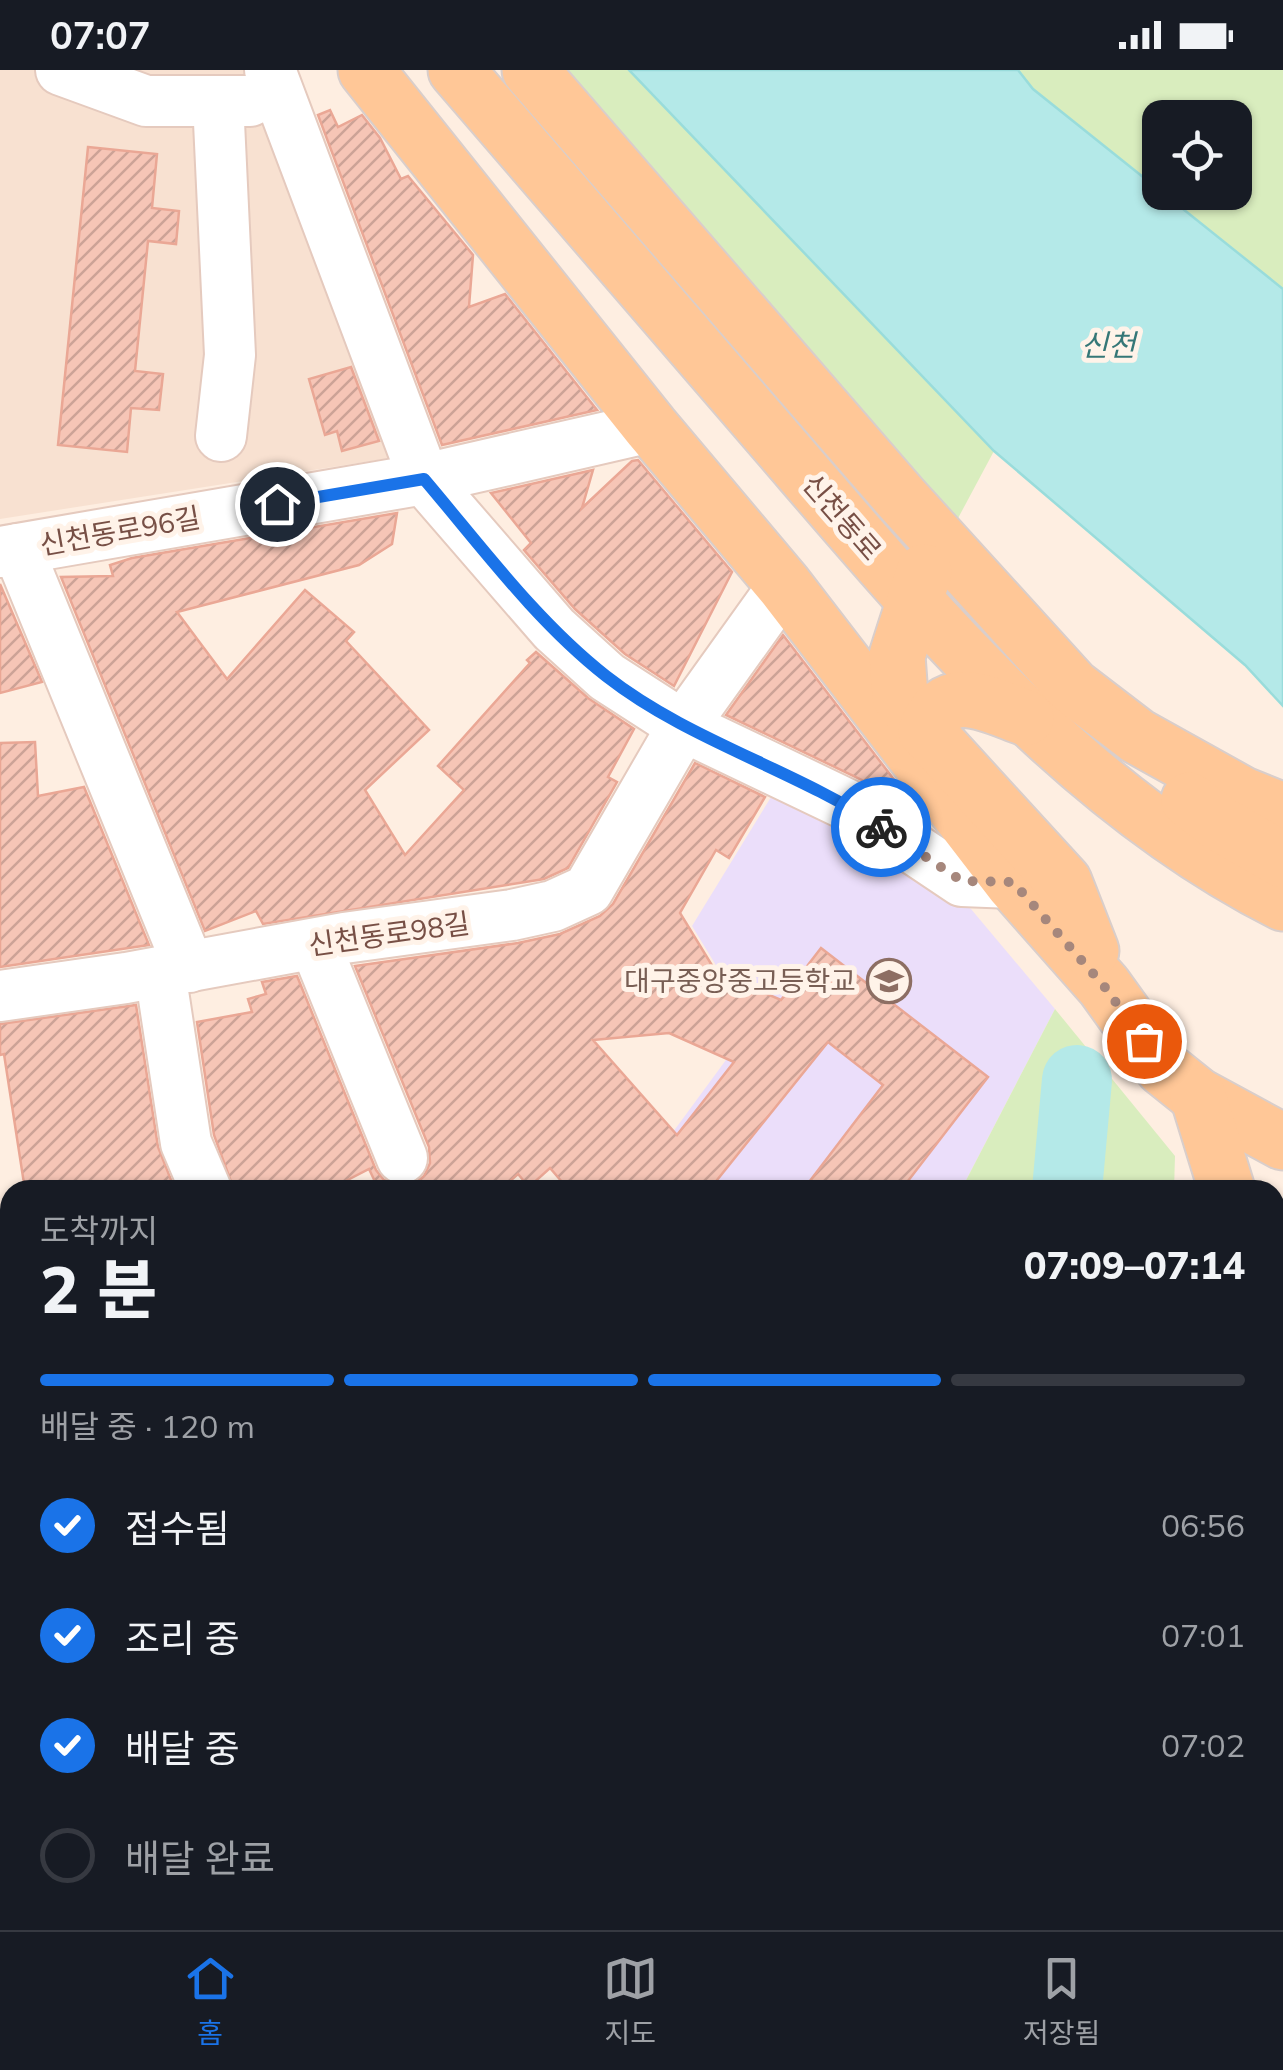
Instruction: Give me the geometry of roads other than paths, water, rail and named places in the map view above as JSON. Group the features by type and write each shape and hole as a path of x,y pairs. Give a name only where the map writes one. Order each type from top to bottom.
{"main road":[{"path":"366,70 651,427 784,585 1013,882 1104,986 1163,1068 1198,1096 1283,1142"},
{"name":"신천동로","path":"456,70 917,600 1027,718 1098,783 1245,884 1283,903"},
{"name":"신천동로","path":"530,70 933,534 1073,688 1150,757 1283,810"},
{"path":"933,534 917,600 897,656 900,696 926,731 1064,882 1104,986"},
{"path":"926,731 933,712 952,699 977,700 1027,718"},
{"path":"1150,757 1220,824 1283,860"},
{"path":"1198,1096 1224,1180"}],"street":[{"path":"61,70 146,100 218,101 275,86 424,479 554,629 606,677 683,726 850,806 962,881 1013,882"},
{"path":"218,101 230,355 221,436"},
{"name":"신천동로96길","path":"9,550 424,479 651,427"},
{"path":"9,550 174,969 186,1142 202,1180"},
{"name":"신천동로98길","path":"0,996 512,916 553,906 588,890 683,726 784,585"},
{"path":"315,944 402,1158"}],"water":[{"name":"신천","path":"629,70 1018,70 1033,89 1142,176 1142,210 1184,210 1283,289 1283,706 1245,665 994,451"}],"waterway":[{"path":"1068,1180 1077,1080"}],"place":[{"name":"대구중앙중고등학교","path":"889,981"}]}
